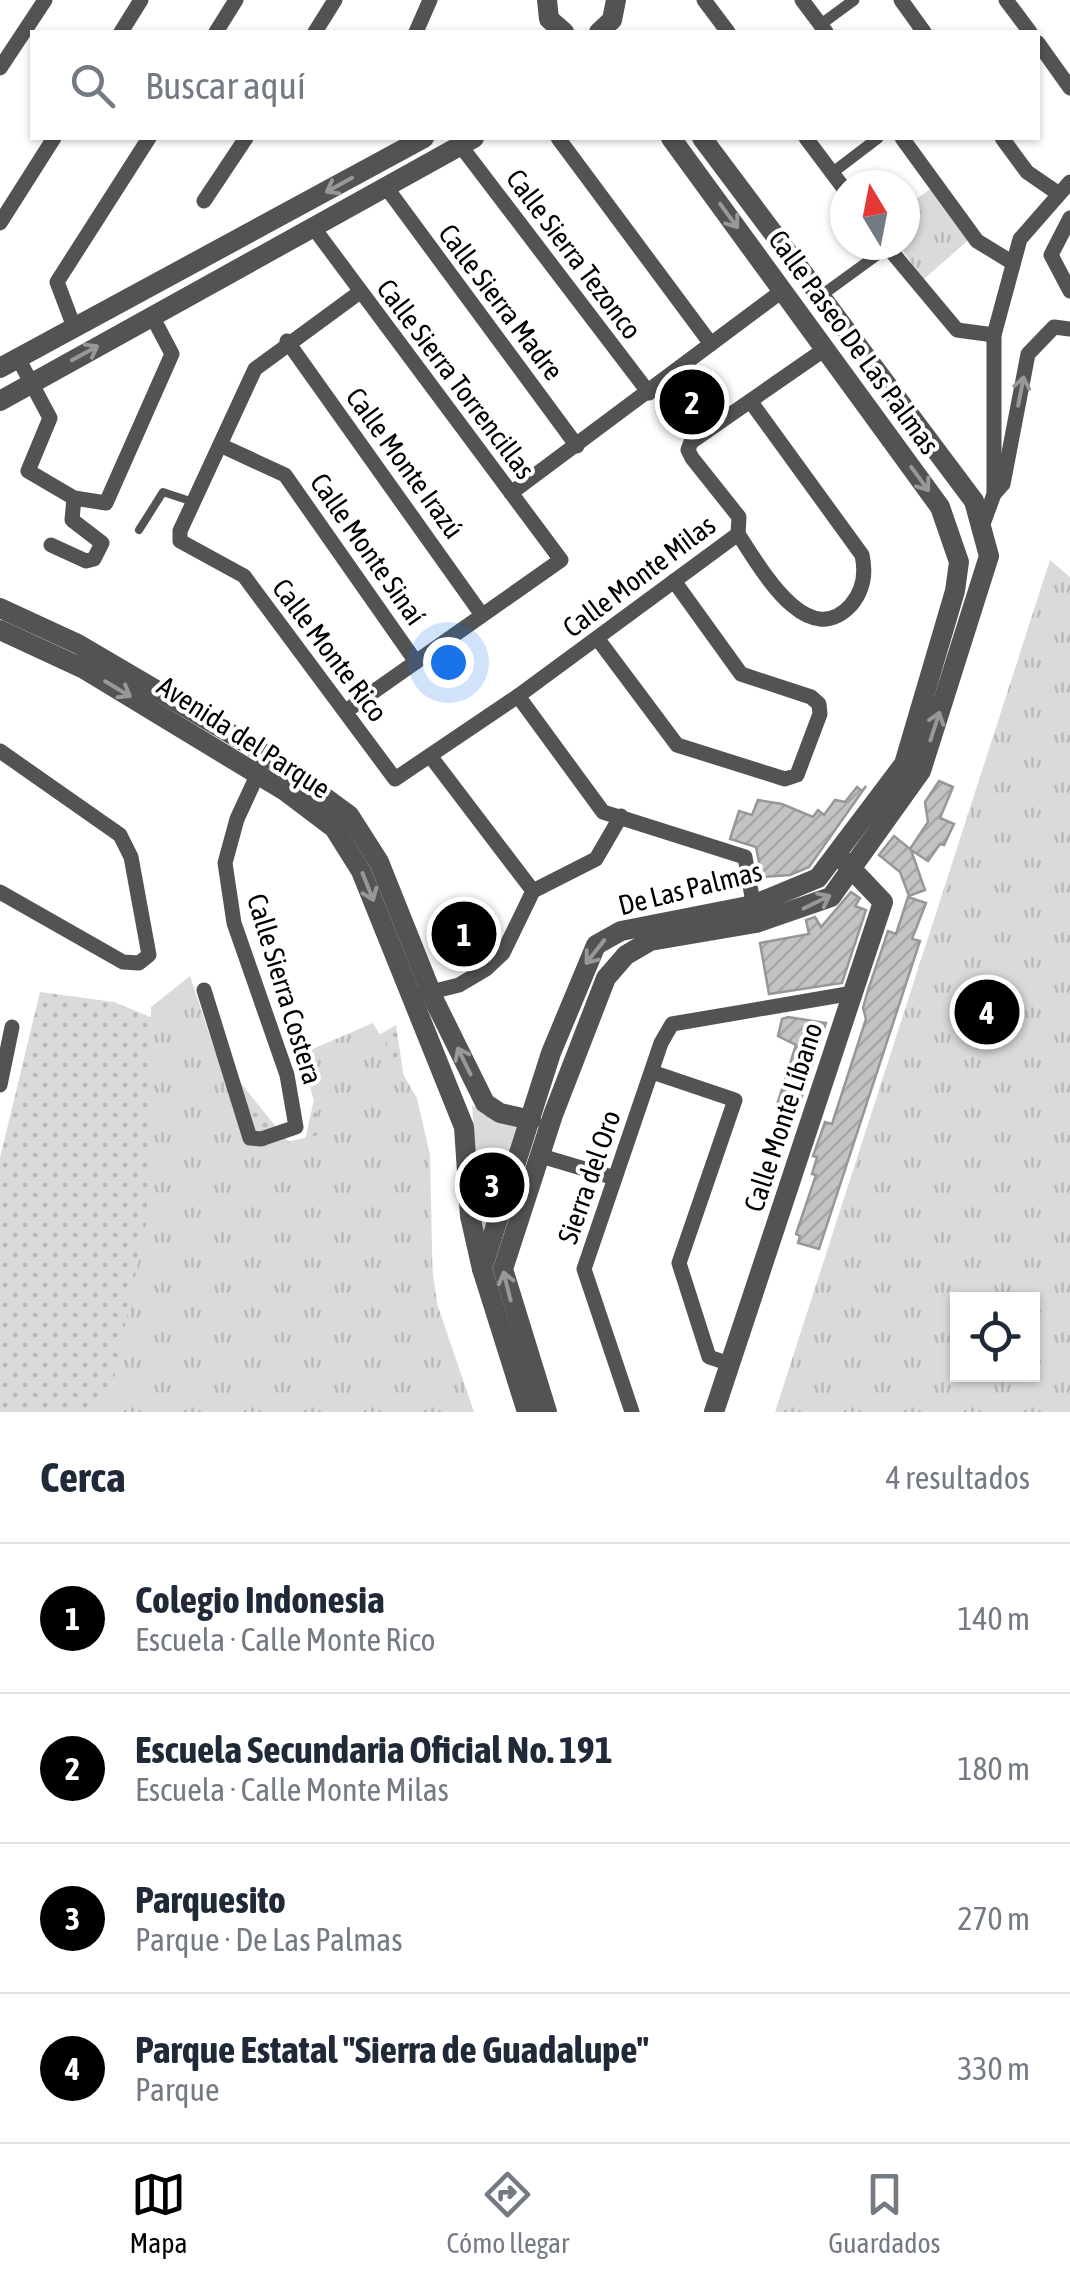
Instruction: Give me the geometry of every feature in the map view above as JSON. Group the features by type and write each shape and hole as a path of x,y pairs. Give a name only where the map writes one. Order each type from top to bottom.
{"street":[{"path":"0,68 44,0"},
{"path":"122,30 141,0"},
{"path":"217,30 236,0"},
{"path":"316,30 336,0"},
{"path":"417,30 430,0"},
{"path":"704,0 726,30"},
{"path":"802,0 823,29 854,0"},
{"path":"900,0 922,30"},
{"path":"1006,0 1028,30"},
{"path":"1040,46 1070,88"},
{"path":"0,223 53,140"},
{"path":"72,319 57,282 148,140"},
{"path":"204,201 245,140"},
{"path":"152,316 172,354 106,503 74,498 28,471 50,418 34,382 9,363 420,140"},
{"path":"559,140 710,344"},
{"name":"Calle Paseo De Las Palmas","path":"673,140 940,507 959,562 955,591"},
{"name":"Calle Paseo De Las Palmas","path":"704,140 974,502 983,524"},
{"path":"807,140 830,170"},
{"path":"836,170 875,140"},
{"path":"903,140 977,242 1013,262"},
{"path":"983,524 994,494 994,335 1020,239 1065,188 1027,172 1003,140"},
{"path":"0,401 467,141"},
{"name":"Calle Sierra Tezonco","path":"467,141 649,393"},
{"name":"Calle Sierra Madre","path":"386,187 577,446"},
{"path":"1070,218 1051,255 1070,291"},
{"name":"Calle Sierra Torrencillas","path":"314,227 561,560 482,615"},
{"path":"822,295 868,260"},
{"path":"899,260 957,330 994,335"},
{"path":"511,493 782,291"},
{"name":"Calle Monte Rico","path":"360,292 287,341 256,369 180,541 244,576 394,778"},
{"path":"994,494 1003,484 1028,354 1054,326 1070,329"},
{"name":"Calle Monte Irazú","path":"287,341 482,615"},
{"name":"Calle Monte Milas","path":"394,778 431,758 738,534 739,518 688,450 691,442 825,349"},
{"path":"738,534 786,603 804,614 822,618 843,612 854,603 866,570 862,555 751,402"},
{"name":"Calle Monte Sinaí","path":"220,445 285,474 416,662"},
{"path":"51,546 86,561 94,559 102,543 72,520 74,498"},
{"name":"De Las Palmas","path":"553,1115 606,978 626,955 650,941 831,896 845,861 912,767 989,556 983,524"},
{"path":"597,638 677,745 786,778 797,776 820,714 819,704 810,696 741,674 674,581"},
{"name":"De Las Palmas","path":"912,767 955,591"},
{"name":"Avenida del Parque","path":"0,608 348,815 378,862 464,1128 470,1216 482,1269 547,1412"},
{"path":"346,711 482,615"},
{"name":"Avenida del Parque","path":"0,630 74,652"},
{"path":"518,696 603,812 745,857 755,914"},
{"path":"0,751 120,836 132,856 149,956 139,963 123,962 64,932 0,892"},
{"path":"431,758 533,891"},
{"name":"Calle Sierra Costera","path":"204,990 250,1138 261,1139 296,1127 287,1075 234,923 225,864 236,819 262,764"},
{"path":"421,994 459,985 503,952 533,891 596,859 621,816"},
{"name":"Calle Monte Líbano","path":"714,1412 883,902 845,861"},
{"name":"De Las Palmas","path":"482,1269 554,1044 596,945 620,930 755,914"},
{"name":"Sierra del Oro","path":"632,1412 584,1270 672,1024 853,993"},
{"name":"Avenida del Parque","path":"421,994 485,1103 500,1113 532,1120"},
{"path":"0,1085 12,1027"},
{"path":"554,1044 577,1052"},
{"path":"652,1072 736,1100 679,1263 709,1357 730,1364"},
{"name":"Avenida del Parque","path":"526,1412 503,1268 553,1115"},
{"path":"540,1156 615,1178"}],"lane":[{"path":"139,530 163,492 194,502"}],"green space":[{"path":"936,185 973,236 923,280 909,260 920,260 920,196"},
{"path":"1050,560 1070,577 1070,1412 775,1412"},
{"path":"190,976 248,1150 323,1134 301,1054 373,1023 417,1098 430,1155 433,1292 474,1412 92,1412 112,1389 147,1220 151,1007"},
{"path":"40,992 114,1002 206,1040 301,1158 321,1068 396,1025 450,1389 460,1412 0,1412 0,1158"},
{"path":"472,1105 498,1120 529,1122 482,1247"}],"building":[{"path":"939,781 953,787 940,818 954,824 944,845 940,844 928,861 911,850 925,890 909,896 900,872 879,855 894,836 910,849 928,822 925,802"},
{"path":"866,786 809,867 790,875 762,877 756,847 730,839 739,811 752,815 758,800 782,804 813,817 818,810 824,815 835,800 845,802 857,787 862,791"},
{"path":"851,892 860,898 855,906 866,910 842,983 769,994 760,943 809,934 806,920 815,917 821,927"},
{"path":"908,897 926,903 912,939 920,941 819,1249 798,1243 800,1236 796,1234 816,1175 812,1174 817,1157 813,1156 825,1122 832,1124 866,1019 863,1008 888,931 896,934"},
{"path":"782,1019 826,1023 800,1102 794,1101 791,1109 777,1105 796,1045 778,1036"}],"place":[{"name":"Escuela Secundaria Oficial No. 191","path":"692,402"},
{"name":"Colegio Indonesia","path":"464,934"},
{"name":"Parque Estatal \"Sierra de Guadalupe\"","path":"987,1012"},
{"name":"Parquesito","path":"492,1185"}]}
